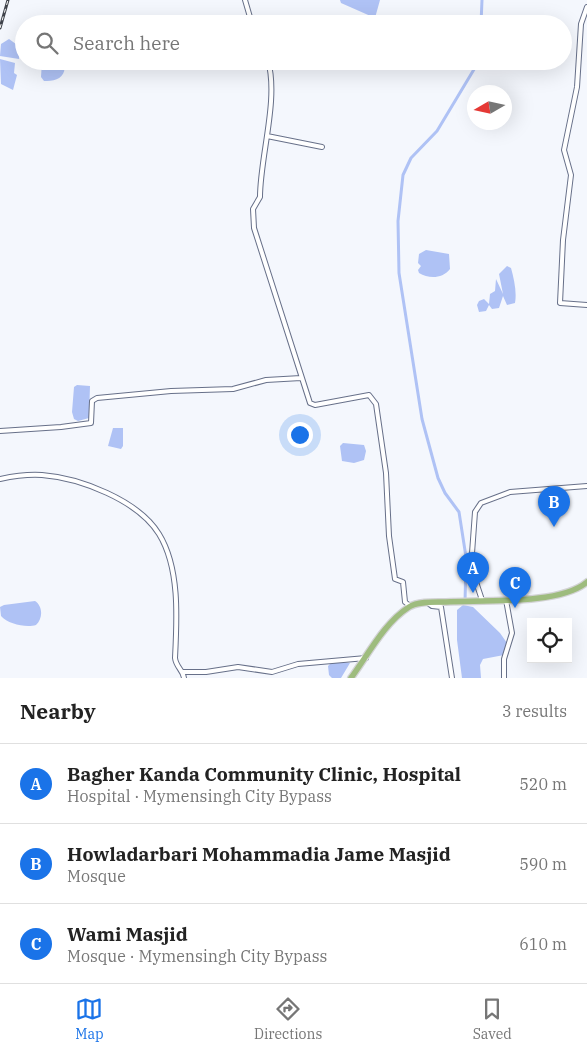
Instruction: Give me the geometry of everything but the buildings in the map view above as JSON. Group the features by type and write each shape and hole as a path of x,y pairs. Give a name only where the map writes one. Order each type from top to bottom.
{"highway":[{"path":"351,678 393,620 410,606 444,602 538,599 573,592 587,582"}],"street":[{"path":"245,0 249,15"},
{"path":"587,7 581,24 577,87 574,104 571,108 564,150 571,180 563,240 560,303 587,305"},
{"path":"269,70 267,136 260,181 260,196 253,208 254,228 293,344 301,378 311,404 369,395 376,404 386,473 392,562 395,579 403,582 405,602 410,606"},
{"path":"267,136 322,147"},
{"path":"0,431 92,423 92,400 97,398 171,391 233,389 266,380 301,378"},
{"path":"0,478 42,475 80,482 109,493 148,521 159,534 173,573 175,658 176,665 183,672 184,678"},
{"path":"482,600 471,567 475,512 481,503 510,492 587,486"},
{"path":"504,678 504,659 512,633 506,599"},
{"path":"428,603 432,606 441,607 452,678"},
{"path":"183,672 206,672 238,667 272,672 298,664 366,658"}],"water":[{"path":"340,0 380,0 376,15 368,15 341,3"},
{"path":"9,39 15,43 15,58 0,56 1,44"},
{"path":"0,59 15,63 14,73 17,75 13,90 1,84"},
{"path":"41,70 64,70 60,78 53,81 44,81 41,77"},
{"path":"426,250 449,254 450,269 443,275 435,277 419,273 418,270 421,266 418,263 419,254"},
{"path":"507,266 511,268 513,277 515,303 507,305 503,296 499,308 492,309 489,305 486,311 479,312 477,305 479,301 484,299 489,304 490,294 495,291 496,279 503,294 499,274"},
{"path":"77,385 90,386 89,418 78,421 74,419 72,412 74,387"},
{"path":"113,428 123,428 123,446 121,449 108,446"},
{"path":"343,443 364,445 366,451 364,460 354,463 342,461 340,446"},
{"path":"35,601 40,606 41,613 36,625 17,625 1,616 0,607 4,605"},
{"path":"463,605 473,607 500,633 507,643 504,655 483,659 480,665 481,678 462,678 457,640 457,610"},
{"path":"331,663 350,663 341,678 332,678 329,675 328,666"}],"waterway":[{"path":"481,15 482,0"},
{"path":"465,603 466,557 459,512 445,493 438,478 422,419 399,273 398,221 403,175 411,158 437,131 474,70"}],"railway":[{"path":"0,28 8,0"}],"place":[{"name":"Howladarbari Mohammadia Jame Masjid","path":"554,527"},
{"name":"Bagher Kanda Community Clinic, Hospital","path":"473,593"},
{"name":"Wami Masjid","path":"515,608"}]}
